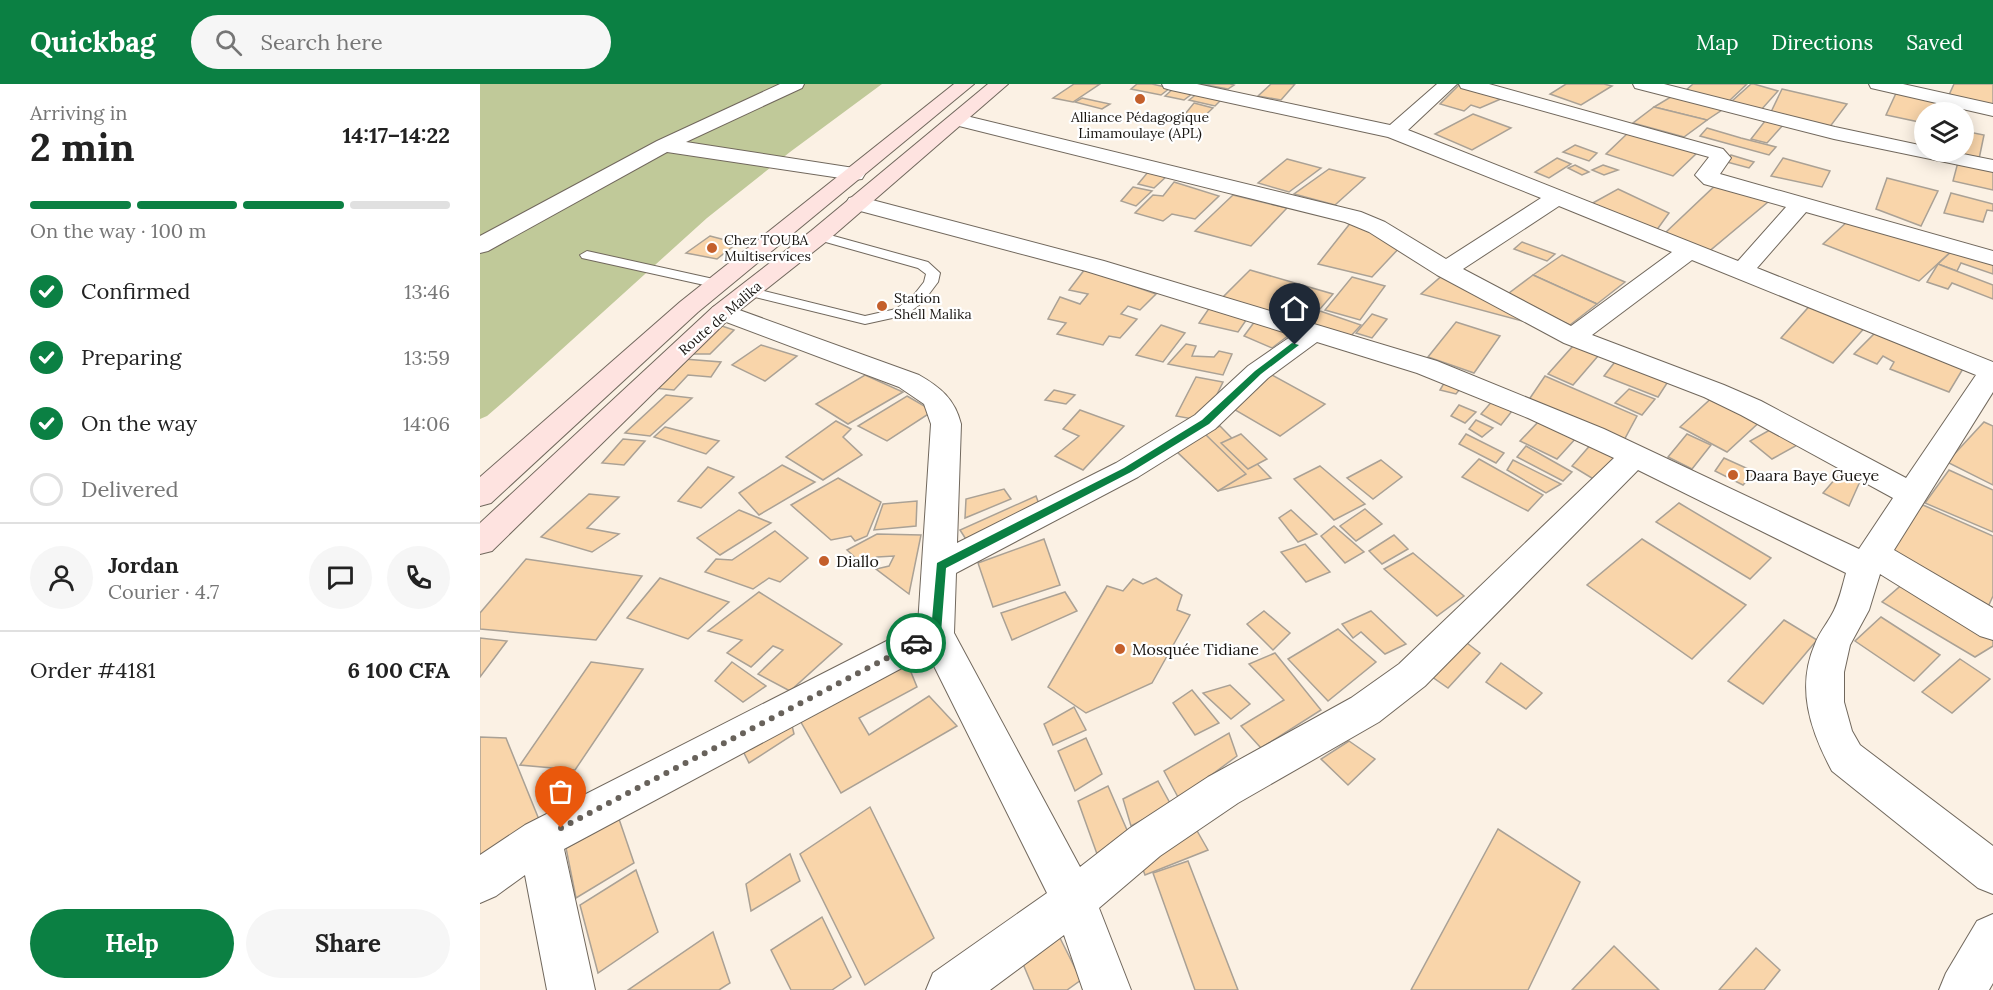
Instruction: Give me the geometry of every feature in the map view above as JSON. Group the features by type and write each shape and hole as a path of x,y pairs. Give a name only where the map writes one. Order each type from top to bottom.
{"main road":[{"name":"Route de Malika","path":"480,542 854,174 965,84"},
{"name":"Route de Malika","path":"480,495 689,307 729,296 819,236 999,84"}],"street":[{"path":"480,246 664,145 795,84"},
{"path":"1171,84 1394,132 1992,370 1968,412 1870,560 1846,623 1833,644 1824,675 1826,711 1836,740 1846,758 1993,873"},
{"path":"1394,132 1448,84"},
{"path":"1468,84 1501,88 1716,153 1721,158 1706,175 1707,177 1993,258"},
{"path":"1642,84 1834,133 1989,159"},
{"path":"1878,84 1993,110"},
{"path":"958,120 1353,217 1377,227 1446,270 1573,337 1733,400 1912,495"},
{"path":"664,145 854,174"},
{"path":"1446,270 1558,197"},
{"path":"857,203 1095,266 1427,367 1478,385 1870,560 1993,626"},
{"path":"1742,271 1801,204"},
{"path":"1573,337 1690,250"},
{"path":"729,296 909,381 933,395 944,409 946,424 941,566 936,633 1074,900 1107,990"},
{"path":"941,566 1127,470 1206,422 1258,372 1314,332"},
{"path":"950,990 1074,900 1144,842 1224,790 1365,710 1412,675 1634,456"},
{"path":"480,881 540,839 936,633"},
{"path":"540,839 571,990"},
{"path":"1963,990 1993,938"}],"lane":[{"path":"587,255 729,296 865,320 901,312 918,299 931,282 933,273 923,265 819,236"}],"green space":[{"path":"480,84 882,84 790,152 707,218 509,397 487,416 480,419"}],"building":[{"path":"1074,84 1100,84 1073,102 1053,98"},
{"path":"1137,84 1152,84 1170,88 1161,95 1131,89"},
{"path":"1201,84 1230,84 1234,85 1228,89"},
{"path":"1271,84 1295,84 1281,100 1258,96"},
{"path":"1460,84 1503,98 1480,108 1471,105 1464,111 1440,104"},
{"path":"1566,84 1612,86 1581,105 1550,94"},
{"path":"1693,84 1747,84 1728,102 1685,91"},
{"path":"1751,84 1778,91 1761,110 1731,102"},
{"path":"1954,84 1993,84 1993,105 1949,95"},
{"path":"1174,88 1193,93 1184,100 1165,96"},
{"path":"1782,89 1847,104 1829,128 1771,112"},
{"path":"1897,91 1946,101 1914,102 1914,121 1886,115"},
{"path":"1198,93 1223,98 1215,106 1189,100"},
{"path":"1674,95 1725,108 1707,120 1654,107"},
{"path":"1082,98 1110,104 1102,109 1075,102"},
{"path":"1194,103 1213,108 1197,123 1181,119"},
{"path":"1654,107 1707,120 1684,137 1633,123"},
{"path":"1473,114 1511,128 1472,150 1435,134"},
{"path":"1765,121 1783,125 1767,143 1751,139"},
{"path":"1707,128 1776,147 1769,155 1700,136"},
{"path":"1630,131 1699,151 1673,176 1606,154"},
{"path":"1974,133 1984,135 1979,159 1974,158"},
{"path":"1575,145 1597,153 1589,161 1563,152"},
{"path":"1731,155 1754,162 1749,168 1727,162"},
{"path":"1557,158 1571,164 1549,178 1535,172"},
{"path":"1783,158 1830,171 1822,187 1771,176"},
{"path":"1287,159 1321,168 1289,192 1258,183"},
{"path":"1958,162 1993,169 1993,190 1953,181"},
{"path":"1575,165 1589,172 1582,175 1568,168"},
{"path":"1603,165 1618,170 1604,175 1592,170"},
{"path":"1329,169 1365,178 1335,205 1294,194"},
{"path":"1148,172 1167,176 1154,188 1138,184"},
{"path":"1887,178 1938,191 1921,226 1876,209"},
{"path":"1174,182 1219,196 1195,219 1172,214 1163,221 1135,213 1153,195 1163,196"},
{"path":"1719,182 1768,202 1707,253 1665,233"},
{"path":"1133,187 1152,191 1136,206 1121,201"},
{"path":"1618,189 1669,213 1656,231 1591,204"},
{"path":"1951,193 1993,204 1993,211 1987,210 1983,222 1944,213"},
{"path":"1233,195 1287,208 1251,246 1195,231"},
{"path":"1849,220 1955,248 1919,281 1823,244"},
{"path":"1352,221 1402,245 1372,277 1318,264"},
{"name":"Chez TOUBA Multiservices","path":"710,236 737,243 717,259 686,253"},
{"path":"1522,242 1555,254 1547,261 1514,249"},
{"path":"1955,248 1993,261 1993,274 1961,263 1957,271 1938,264"},
{"path":"1562,255 1625,282 1597,304 1533,275"},
{"path":"1938,264 1993,285 1993,299 1952,283 1948,289 1927,282"},
{"path":"1085,269 1156,294 1140,310 1128,306 1121,314 1137,319 1120,338 1109,336 1103,345 1057,334 1066,323 1048,319 1060,297 1080,304 1088,294 1069,290"},
{"path":"1250,270 1333,294 1307,324 1222,298"},
{"path":"1444,274 1541,326 1421,294"},
{"path":"1533,275 1597,304 1570,325 1505,296"},
{"path":"1352,277 1385,286 1360,320 1325,310"},
{"path":"1814,301 1868,324 1833,363 1781,338"},
{"path":"1210,307 1249,316 1238,332 1199,323"},
{"path":"1320,311 1361,325 1349,338 1307,324"},
{"path":"1372,314 1387,319 1372,338 1356,333"},
{"path":"1258,317 1293,332 1272,348 1244,336"},
{"path":"1456,322 1500,336 1474,373 1428,357"},
{"path":"719,325 734,330 710,354 689,354"},
{"path":"1161,325 1185,333 1163,362 1136,355"},
{"path":"1877,331 1964,367 1949,392 1890,369 1894,362 1883,356 1877,364 1854,354"},
{"path":"1186,344 1196,346 1192,356 1214,357 1219,351 1232,354 1223,375 1168,364"},
{"path":"761,345 797,356 765,381 732,365"},
{"path":"1573,346 1598,356 1573,385 1548,374"},
{"path":"1618,358 1671,377 1658,397 1604,376"},
{"path":"684,359 721,362 711,377 688,375 674,390 653,388"},
{"path":"1270,374 1325,404 1280,436 1230,407"},
{"path":"865,375 903,392 848,424 816,404"},
{"path":"1545,376 1637,416 1623,442 1526,404"},
{"path":"1196,377 1223,382 1204,421 1176,416"},
{"path":"1447,378 1464,384 1456,394 1440,390"},
{"path":"1629,389 1655,399 1642,415 1615,403"},
{"path":"1054,390 1075,395 1066,404 1045,400"},
{"path":"1716,394 1764,418 1727,452 1680,427"},
{"path":"666,395 692,398 650,436 625,433"},
{"path":"907,396 933,411 887,441 858,426"},
{"path":"1494,399 1516,406 1501,425 1481,414"},
{"path":"1459,405 1476,412 1465,423 1451,416"},
{"path":"1080,410 1124,426 1083,470 1055,456 1079,436 1063,429"},
{"path":"1476,420 1493,428 1482,437 1469,429"},
{"path":"1540,420 1577,437 1557,459 1520,441"},
{"path":"836,421 851,429 843,437 862,455 823,480 786,457"},
{"path":"1984,422 1993,426 1993,485 1947,462"},
{"path":"1220,426 1271,478 1218,491 1173,448"},
{"path":"1777,426 1801,443 1772,459 1750,441"},
{"path":"665,427 719,441 706,454 654,437"},
{"path":"1204,433 1246,474 1218,491 1173,448"},
{"path":"1241,434 1267,459 1248,469 1221,443"},
{"path":"1466,434 1504,453 1496,463 1459,444"},
{"path":"1687,434 1711,445 1692,469 1668,457"},
{"path":"623,439 645,441 624,465 602,463"},
{"path":"1593,442 1625,458 1600,483 1572,466"},
{"path":"1526,446 1572,472 1563,481 1517,457"},
{"path":"1724,458 1755,472 1743,485 1715,471"},
{"path":"1479,459 1543,495 1528,511 1462,477"},
{"path":"1381,460 1402,477 1373,499 1347,478"},
{"path":"1513,460 1561,484 1546,493 1507,470"},
{"path":"782,465 815,482 759,515 739,493"},
{"path":"1320,466 1365,504 1334,520 1294,479"},
{"path":"708,467 734,477 701,508 678,501"},
{"path":"1843,470 1862,477 1849,506 1823,493"},
{"path":"1949,470 1993,490 1993,532 1925,503"},
{"path":"838,478 881,502 867,536 855,541 851,536 831,540 791,505"},
{"path":"1004,489 1011,499 965,518 966,499"},
{"path":"589,494 619,497 587,528 619,534 592,552 541,537"},
{"path":"1036,496 1042,512 969,544 960,530"},
{"path":"917,501 916,526 874,530 883,504"},
{"path":"1679,503 1771,558 1750,579 1656,522"},
{"path":"1923,505 1993,536 1993,596 1987,609 1883,547"},
{"path":"1365,509 1382,524 1356,541 1340,526"},
{"path":"739,510 771,523 720,555 697,538"},
{"path":"1291,510 1317,534 1298,542 1279,518"},
{"path":"1334,526 1364,552 1345,563 1321,536"},
{"path":"775,531 808,558 780,582 769,578 753,589 705,572 716,559 732,560"},
{"path":"877,534 921,535 909,594 876,569 889,566 894,556 877,557 864,566 847,550"},
{"path":"1394,535 1408,549 1382,564 1369,551"},
{"path":"1044,539 1060,585 993,607 978,563"},
{"path":"1642,539 1746,605 1692,659 1587,585"},
{"path":"1305,544 1330,572 1306,582 1281,552"},
{"path":"1413,553 1464,596 1437,616 1384,569"},
{"path":"526,559 642,576 596,640 480,629 480,613"},
{"path":"660,578 729,602 688,639 627,618"},
{"name":"Mosquée Tidiane","path":"1156,578 1182,595 1177,610 1190,615 1152,683 1086,713 1048,687 1107,586 1123,591 1133,579 1143,584"},
{"path":"1905,582 1993,640 1993,646 1975,657 1882,602"},
{"path":"759,592 842,644 790,691 758,674 783,650 773,646 751,667 727,653 742,640 708,631"},
{"path":"1065,592 1077,611 1012,640 1001,613"},
{"path":"1264,611 1290,633 1273,650 1247,624"},
{"path":"1371,611 1406,644 1385,654 1361,632 1353,638 1342,624"},
{"path":"1881,617 1940,655 1914,681 1855,641"},
{"path":"1784,620 1817,640 1763,704 1728,681"},
{"path":"1338,629 1376,662 1328,701 1288,659"},
{"path":"480,638 507,641 480,677"},
{"path":"1463,640 1480,653 1448,688 1425,672"},
{"path":"1275,653 1321,710 1261,748 1241,726 1284,700 1249,664"},
{"path":"904,655 917,687 859,718 869,735 929,696 957,726 841,793 798,717"},
{"path":"1960,659 1990,679 1952,713 1922,692"},
{"path":"591,662 643,669 575,770 520,765"},
{"path":"732,662 766,686 743,702 715,681"},
{"path":"1501,663 1542,693 1526,709 1486,682"},
{"path":"1230,685 1250,704 1231,719 1203,693"},
{"path":"1192,690 1219,723 1195,735 1173,703"},
{"path":"1074,707 1086,730 1053,745 1044,724"},
{"path":"789,713 794,734 749,763 740,745"},
{"path":"1229,733 1237,756 1179,799 1164,771"},
{"path":"480,737 506,738 540,822 480,863"},
{"path":"1086,738 1102,774 1075,791 1058,751"},
{"path":"1349,741 1375,759 1348,785 1321,759"},
{"path":"1158,781 1171,805 1131,826 1123,799"},
{"path":"1108,786 1130,837 1097,854 1078,801"},
{"path":"870,807 934,938 865,985 800,854"},
{"path":"619,819 634,863 576,898 566,848"},
{"path":"1196,829 1208,850 1145,875 1138,856"},
{"path":"1498,829 1580,882 1528,990 1411,990"},
{"path":"790,854 800,881 751,911 746,884"},
{"path":"1188,861 1238,990 1195,990 1153,873"},
{"path":"636,870 658,932 598,973 580,905"},
{"path":"822,917 851,977 832,990 791,990 771,950"},
{"path":"1051,920 1081,980 1067,990 1034,990 1015,945"},
{"path":"713,932 730,983 719,990 628,990"},
{"path":"1614,946 1659,990 1572,990"},
{"path":"1756,948 1780,970 1764,990 1719,990"}],"way so far":[{"path":"561,828 916,643"}],"place":[{"name":"Alliance Pédagogique Limamoulaye (APL)","path":"1140,99"},
{"name":"Chez TOUBA Multiservices","path":"712,248"},
{"name":"Station Shell Malika","path":"882,306"},
{"name":"Daara Baye Gueye","path":"1733,475"},
{"name":"Diallo","path":"824,561"},
{"name":"Mosquée Tidiane","path":"1120,649"}],"route":[{"path":"916,643 936,633 941,566 1127,470 1206,422 1258,372 1295,345"}]}
